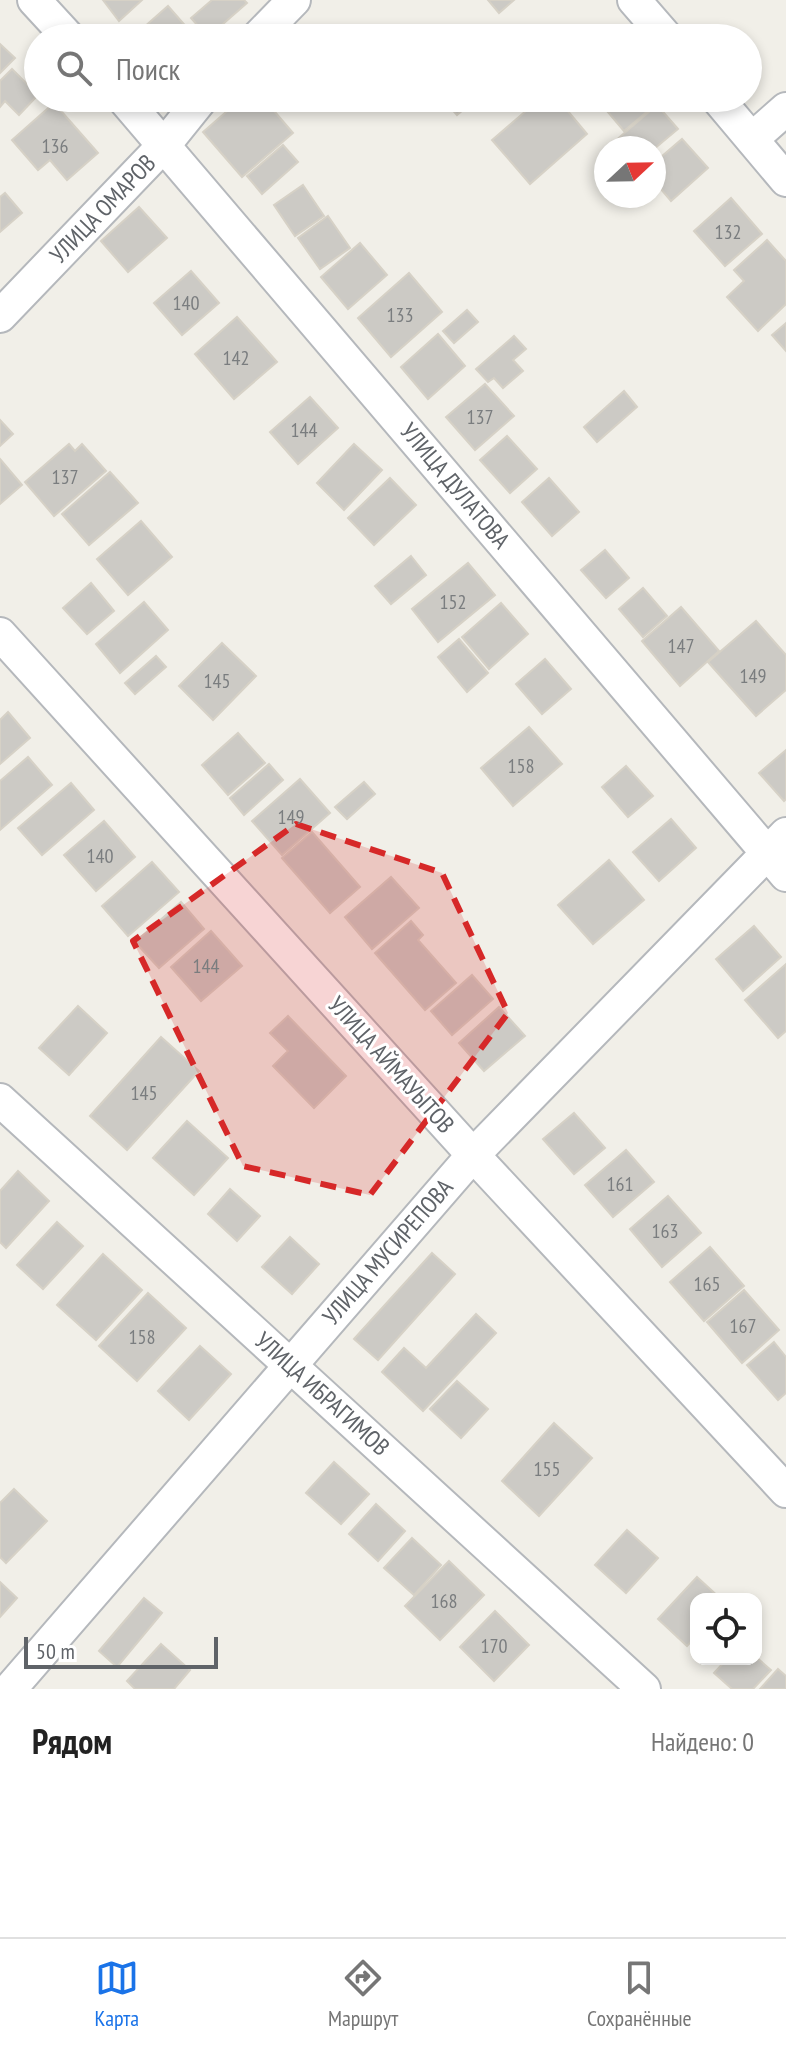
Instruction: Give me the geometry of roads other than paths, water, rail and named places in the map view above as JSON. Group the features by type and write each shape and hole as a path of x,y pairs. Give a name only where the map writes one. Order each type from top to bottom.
{"street":[{"path":"34,0 56,24"},
{"path":"271,24 294,0"},
{"path":"634,0 655,24"},
{"path":"752,139 786,109"},
{"name":"УЛИЦА ДУЛАТОВА","path":"136,112 780,854"},
{"name":"УЛИЦА ОМАРОВ","path":"0,316 165,144 191,112"},
{"path":"729,112 786,180"},
{"name":"УЛИЦА АЙМАУЫТОВ","path":"0,634 473,1155 786,1491"},
{"name":"УЛИЦА МУСИРЕПОВА","path":"10,1689 473,1155 780,854"},
{"name":"УЛИЦА ИБРАГИМОВ","path":"0,1100 644,1689"}]}
